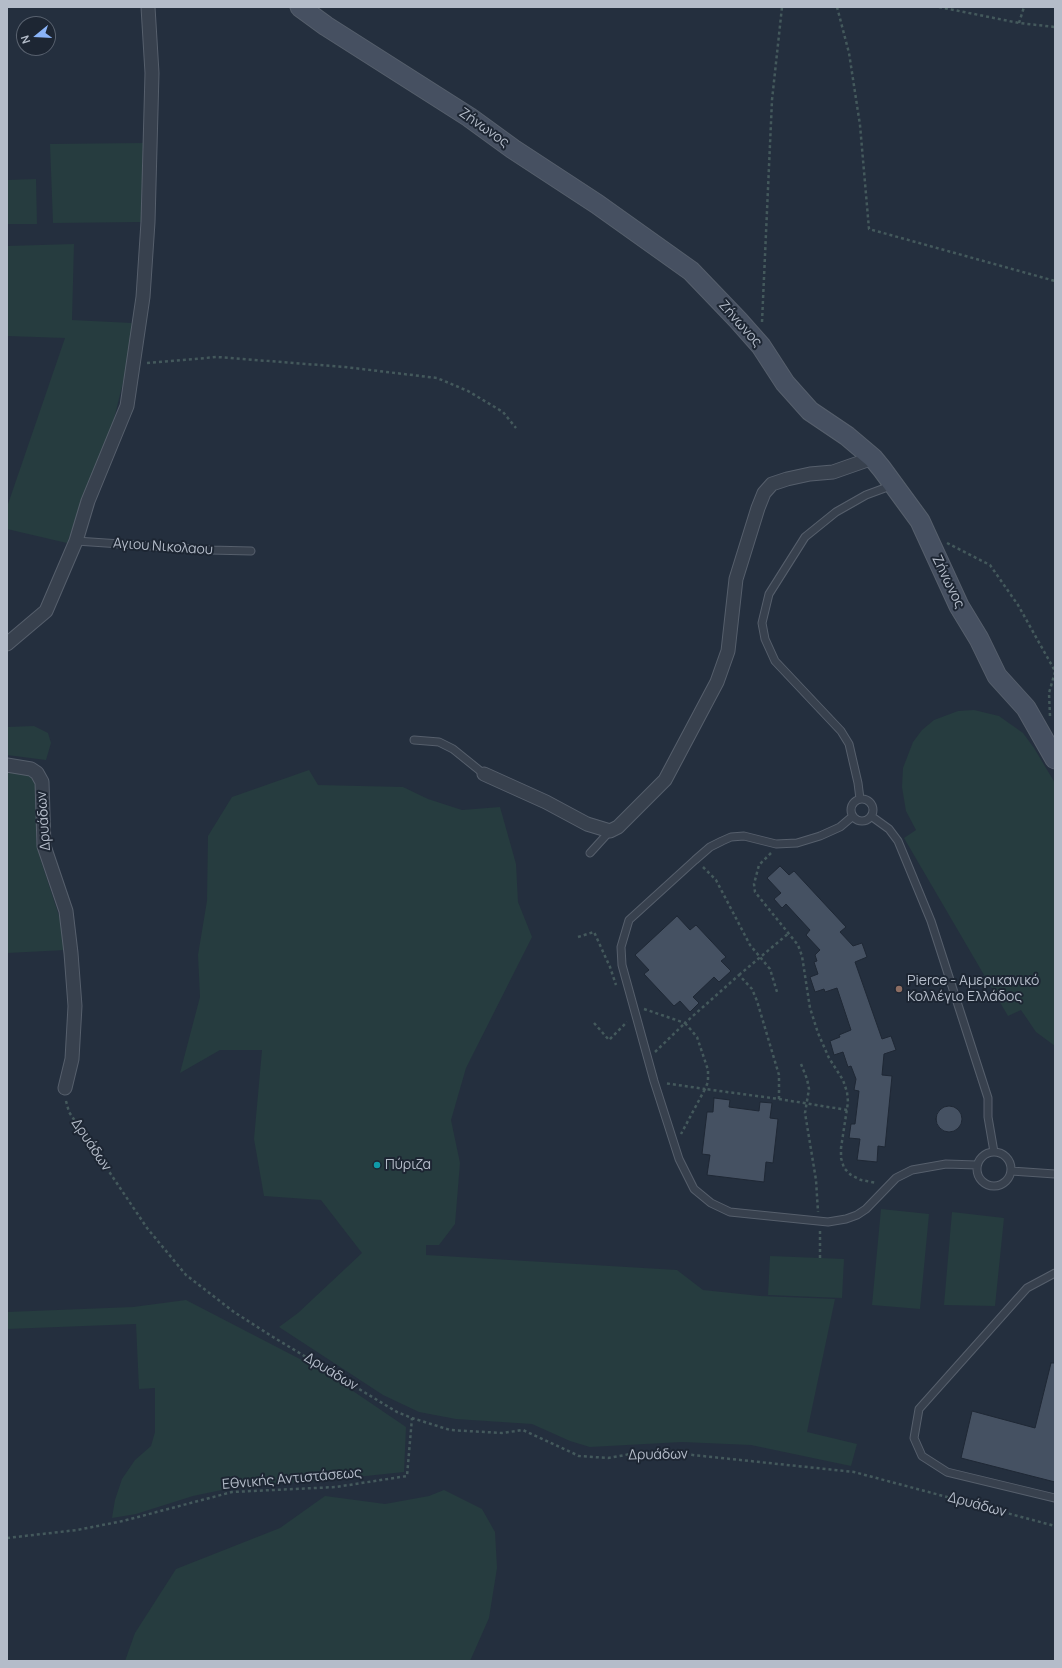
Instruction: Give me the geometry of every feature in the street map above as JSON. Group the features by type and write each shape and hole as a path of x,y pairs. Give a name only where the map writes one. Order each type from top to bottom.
{"street":[{"path":"7,644 46,611 76,541 88,501 127,406 143,297 151,153 152,73 148,7"},
{"name":"Ζήνωνος","path":"300,7 326,26 469,117 513,149 654,243 691,271 761,346 785,383 810,411 847,436 873,458 920,521 959,606 980,639 997,676 1026,708 1055,759"},
{"path":"484,774 546,802 587,824 610,831 618,826 665,780 717,682 728,651 736,579 764,493 772,484 810,474 833,472 873,458"},
{"name":"Δρυάδων","path":"7,765 31,769 37,773 42,782 44,846 66,911 75,1006 72,1058 65,1088"}],"lane":[{"path":"860,799 849,744 841,731 775,661 765,639 762,623 769,594 806,537 836,512 866,495 893,485"},
{"name":"Αγιου Νικολαου","path":"76,541 210,550 250,551"},
{"path":"414,740 439,742 453,749 484,774"},
{"path":"860,799 865,799 871,803 873,811 871,816 867,820 860,821 853,816 851,812 852,805 860,799"},
{"path":"853,816 840,827 820,836 797,843 776,844 744,836 731,837 710,847 629,920 621,946 622,965 647,1058 675,1145 687,1178 694,1189 711,1203 730,1212 828,1222 846,1219 866,1209 896,1178 912,1170 928,1166 958,1163 977,1165"},
{"path":"871,816 889,829 898,841 931,921 988,1098 988,1117 994,1152"},
{"path":"590,853 610,831"},
{"path":"994,1152 1005,1156 1011,1165 1011,1171 1010,1176 1002,1185 991,1186 981,1181 978,1176 977,1165 983,1155 994,1152"},
{"path":"1011,1171 1055,1174"},
{"path":"1055,1274 1027,1288 919,1409 914,1438 922,1456 947,1472 1055,1498"}],"path":[{"path":"761,346 772,100 782,7"},
{"path":"837,7 848,53 860,125 869,228 1055,281"},
{"path":"939,7 1055,27"},
{"path":"1020,22 1024,7"},
{"path":"134,364 217,357 345,367 437,378 468,391 503,412 516,428"},
{"path":"930,543 949,543 990,565 1018,605 1055,671 1049,693 1050,724"},
{"path":"786,843 771,853 759,865 754,884 755,892 798,945 802,956 810,1008 818,1033 829,1058 843,1080 847,1092 847,1110 841,1148 841,1158 844,1168 851,1175 861,1180 890,1185"},
{"path":"695,860 716,880 750,945 772,973 777,992"},
{"path":"578,938 594,932 610,967 616,988"},
{"path":"647,1058 739,975 789,933"},
{"path":"739,975 752,990 757,1001 779,1075 779,1099"},
{"path":"632,1005 685,1024 697,1037 708,1070 708,1082 705,1089 675,1145"},
{"path":"594,1023 609,1040 627,1023 625,1016"},
{"path":"801,1064 809,1089 805,1113 816,1180 820,1258"},
{"path":"654,1081 847,1110"},
{"name":"Δρυάδων","path":"65,1088 66,1101 73,1118 147,1228 186,1275 234,1312 397,1412 450,1430 502,1433 523,1430 579,1456 608,1458 636,1453 674,1453 854,1472 1055,1526"},
{"name":"Εθνικής Αντιστάσεως","path":"7,1538 77,1530 123,1520 232,1492 336,1487 406,1476 412,1418"}],"green space":[{"path":"143,143 141,222 53,223 50,144"},
{"path":"36,179 37,224 7,224 7,180"},
{"path":"74,244 72,320 132,323 129,358 114,419 67,543 7,529 7,507 65,338 7,336 7,246"},
{"path":"974,710 999,716 1023,733 1055,783 1055,1046 1036,1032 1021,1010 1008,1016 904,838 916,830 906,811 902,787 903,768 913,742 922,730 934,720 958,711"},
{"path":"34,726 48,733 51,743 46,760 7,755 7,727"},
{"path":"7,769 29,774 36,780 38,816 36,841 40,858 63,928 66,950 7,953"},
{"path":"309,770 318,785 403,787 428,799 462,810 500,807 516,864 518,902 532,937 466,1068 451,1120 460,1163 455,1224 439,1245 426,1245 426,1255 677,1270 703,1290 760,1296 835,1299 807,1432 857,1444 851,1466 751,1445 682,1442 590,1447 570,1441 532,1424 456,1419 419,1412 383,1395 279,1327 298,1313 362,1253 321,1200 264,1196 254,1139 262,1050 220,1050 180,1073 200,997 198,955 207,901 208,836 232,797"},
{"path":"881,1209 929,1214 920,1309 872,1305"},
{"path":"952,1212 1004,1218 995,1306 944,1305"},
{"path":"770,1256 844,1259 842,1298 768,1295"},
{"path":"186,1300 325,1372 406,1427 404,1472 318,1481 241,1486 193,1496 136,1514 112,1518 115,1500 122,1479 135,1460 151,1446 155,1432 155,1388 139,1389 136,1324 7,1329 7,1312 133,1307"},
{"path":"444,1490 482,1509 495,1532 497,1568 489,1618 470,1661 125,1661 135,1633 176,1569 280,1528 325,1496 385,1504 429,1496"}],"building":[{"path":"780,866 789,875 794,871 846,927 840,932 853,946 862,943 867,957 855,962 882,1039 891,1036 896,1050 884,1054 882,1075 892,1076 885,1147 878,1146 877,1162 857,1160 860,1139 849,1138 851,1124 855,1124 859,1091 854,1090 856,1079 851,1066 848,1067 843,1052 834,1055 830,1041 851,1030 837,988 825,992 824,989 815,992 810,977 818,974 814,962 817,961 815,955 820,950 806,935 810,930 786,904 782,908 774,899 781,893 767,878"},
{"path":"677,916 690,930 696,925 726,957 721,961 731,971 719,982 714,977 693,997 699,1003 690,1012 680,1001 674,1006 644,974 649,970 635,955"},
{"path":"714,1098 730,1100 729,1107 759,1111 760,1102 772,1103 770,1118 778,1119 773,1163 766,1162 764,1182 707,1175 710,1155 702,1154 707,1112 713,1112"},
{"path":"949,1106 958,1110 962,1119 958,1128 949,1132 940,1128 936,1119 940,1110"},
{"path":"1051,1363 1055,1363 1055,1482 961,1458 972,1411 1035,1428"}],"place":[{"name":"Pierce - Αμερικανικό Κολλέγιο Ελλάδος","path":"899,989"},
{"name":"Πύριζα","path":"377,1165"}]}
